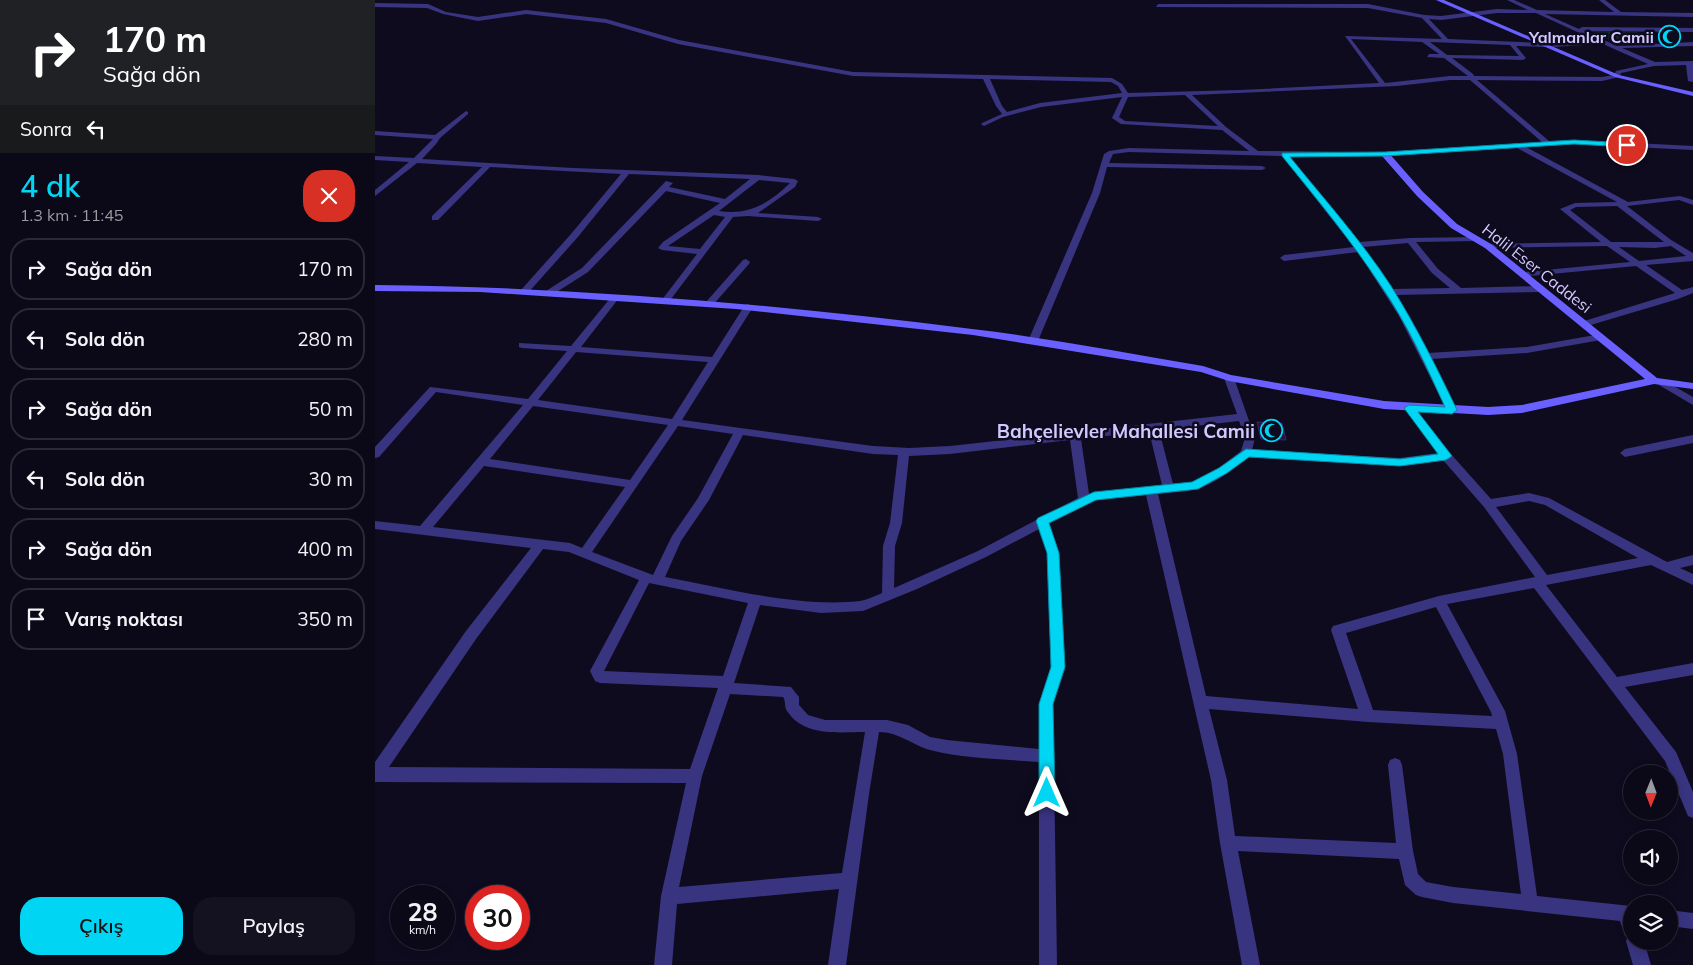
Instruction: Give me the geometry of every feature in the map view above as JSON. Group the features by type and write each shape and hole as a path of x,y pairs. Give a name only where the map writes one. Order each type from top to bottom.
{"street":[{"path":"1230,0 1233,6"},
{"path":"1439,0 1618,74 1693,90"},
{"path":"1446,0 1545,45 1618,74 1693,94"},
{"path":"1510,0 1655,64"},
{"path":"1602,0 1625,18"},
{"path":"375,5 428,6 445,13 478,19 526,12 606,21 678,42 853,74 1112,80 1120,85 1126,95"},
{"path":"1158,6 1368,6 1423,17 1441,18 1474,13 1536,11 1693,15"},
{"path":"1677,14 1693,26"},
{"path":"1423,17 1446,40"},
{"path":"1633,24 1647,34"},
{"path":"1577,29 1693,30"},
{"path":"1383,84 1347,37 1545,45"},
{"path":"1422,39 1471,75 1471,78 1548,144"},
{"path":"1653,40 1660,45"},
{"path":"1554,46 1605,42"},
{"path":"1429,56 1523,58 1512,44"},
{"path":"1615,46 1693,44"},
{"path":"984,124 1039,105 1126,95 1187,94 1383,84 1450,78 1602,79 1655,64 1691,63 1691,81"},
{"path":"986,78 999,106 1006,115"},
{"path":"1187,94 1224,128 1256,153"},
{"path":"1126,95 1115,118 1123,123 1224,128"},
{"path":"375,194 415,161 434,143 437,137 466,113"},
{"path":"375,133 437,137"},
{"path":"1033,341 1096,193 1107,156 1111,152 1129,150 1284,154 1385,154 1574,142 1693,148"},
{"path":"1519,146 1623,204 1693,258"},
{"path":"1284,154 1386,286 1426,356 1452,410"},
{"name":"Halil Eser Caddesi","path":"1385,154 1420,194 1447,220 1487,246 1658,382"},
{"path":"375,158 573,170 789,178 795,181 751,215"},
{"path":"435,218 489,164"},
{"path":"1104,165 1262,168"},
{"path":"524,292 627,172"},
{"path":"549,293 585,270 676,174"},
{"path":"702,252 662,248 758,177"},
{"path":"664,188 726,202"},
{"path":"1681,293 1636,264 1564,209 1575,205 1623,204 1680,198 1693,203"},
{"path":"713,212 730,216 751,215 818,219"},
{"path":"665,301 730,216"},
{"path":"1284,258 1410,240 1476,239"},
{"path":"1410,240 1435,271 1459,291"},
{"path":"1487,246 1609,244 1655,246 1669,245 1671,244 1670,242"},
{"path":"1523,275 1693,258"},
{"path":"709,304 746,262"},
{"path":"375,288 480,289 709,304 973,332 1203,369 1229,378 1409,408 1452,410 1522,409 1658,382 1693,386"},
{"path":"1389,292 1539,289"},
{"path":"1584,324 1693,290"},
{"path":"423,531 482,462 615,298"},
{"path":"585,553 675,423 748,307"},
{"path":"1426,356 1527,350 1601,338"},
{"path":"522,345 715,360"},
{"path":"375,525 570,548 652,579 756,599 821,608 863,606 981,554 1042,521 1094,496 1194,486 1223,470 1246,453 1250,438 1229,378"},
{"path":"1658,382 1693,402"},
{"path":"375,454 434,389 873,450 904,452 950,450 1242,418"},
{"path":"1409,408 1446,456 1488,504 1540,580 1671,757 1693,811"},
{"path":"1153,427 1169,490"},
{"path":"739,432 703,500 606,653 597,671 601,678 726,685 786,691 792,697 793,707 803,720 825,726 873,726 903,730 917,739 947,747 1047,756"},
{"path":"1075,436 1084,500"},
{"path":"1625,453 1693,439"},
{"path":"889,596 889,546 896,523 904,452"},
{"path":"1246,453 1400,462 1446,456"},
{"path":"482,462 634,484"},
{"path":"1151,490 1219,780 1228,843 1251,965"},
{"path":"1488,504 1529,497 1549,502 1652,560 1693,580"},
{"path":"1042,521 1053,553 1058,667 1046,704 1048,965"},
{"path":"375,774 471,634 540,545"},
{"path":"1368,716 1338,630 1439,601 1540,580 1652,560"},
{"path":"1665,567 1693,560"},
{"path":"663,965 669,896 695,776 756,599"},
{"path":"1439,601 1479,673 1498,712 1510,754 1530,904"},
{"path":"1614,682 1693,669"},
{"path":"1202,702 1368,716 1501,723"},
{"path":"837,965 861,794 873,726"},
{"path":"1395,765 1405,851 1411,878 1422,889 1623,918"},
{"path":"375,774 695,776"},
{"path":"1228,843 1405,851"},
{"path":"669,896 850,880"},
{"path":"1678,919 1693,921"},
{"path":"1638,950 1642,965"}],"green space":[{"path":"1591,31 1637,32 1651,43 1616,43"}],"building":[{"name":"Bahçelievler Mahallesi Camii","path":"1257,422 1282,423 1286,440 1261,439"}],"place":[{"name":"Yalmanlar Camii","path":"1670,37"},
{"name":"Bahçelievler Mahallesi Camii","path":"1271,431"}],"route":[{"path":"1047,793 1046,704 1058,667 1053,553 1042,521 1094,496 1194,486 1223,470 1246,453 1400,462 1446,456 1409,408 1452,410 1426,356 1386,286 1342,226 1298,174 1284,154 1385,154 1574,142 1627,145"}]}
